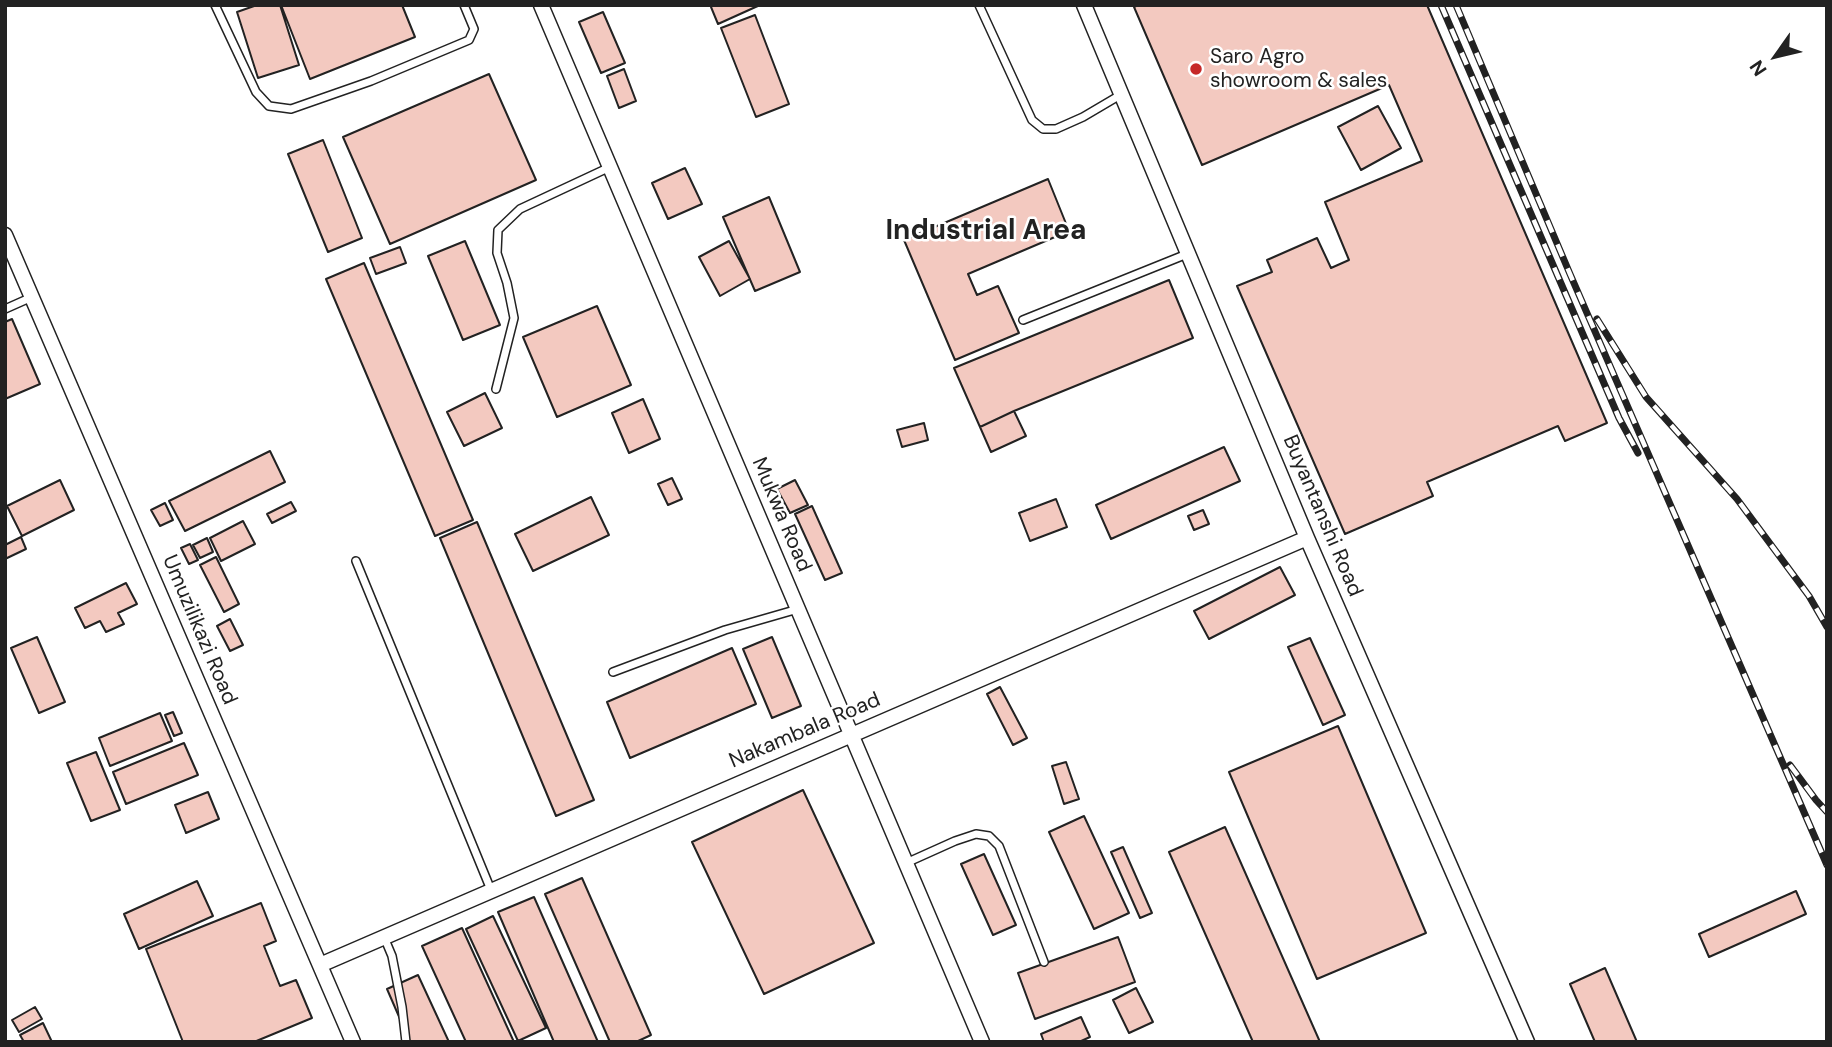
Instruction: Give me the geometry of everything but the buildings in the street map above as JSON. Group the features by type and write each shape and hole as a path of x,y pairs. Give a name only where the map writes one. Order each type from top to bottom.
{"street":[{"name":"Mukwa Road","path":"541,5 982,1042"},
{"name":"Buyantanshi Road","path":"1084,5 1307,538 1527,1042"},
{"name":"Umuzilikazi Road","path":"5,235 353,1042"},
{"name":"Nakambala Road","path":"320,965 1307,538"}],"lane":[{"path":"215,5 256,92 270,106 291,109 371,81 470,40 474,29 464,5"},
{"path":"979,5 1032,120 1042,128 1056,130 1122,94"},
{"path":"496,389 514,318 508,283 497,253 498,230 520,209 610,167"},
{"path":"1023,320 1188,254"},
{"path":"5,309 32,297"},
{"path":"356,561 491,890"},
{"path":"612,672 724,630 798,609"},
{"path":"906,863 976,834 989,836 999,846 1044,962"},
{"path":"384,937 392,956 406,1042"}],"railway":[{"path":"1441,5 1619,418 1638,453"},
{"path":"1456,5 1827,865"},
{"path":"1597,319 1646,397 1737,499 1809,596 1827,627"},
{"path":"1790,765 1827,812"}],"place":[{"name":"Saro Agro showroom & sales","path":"1196,69"}],"district":[{"name":"Industrial Area","path":"986,232"}]}
